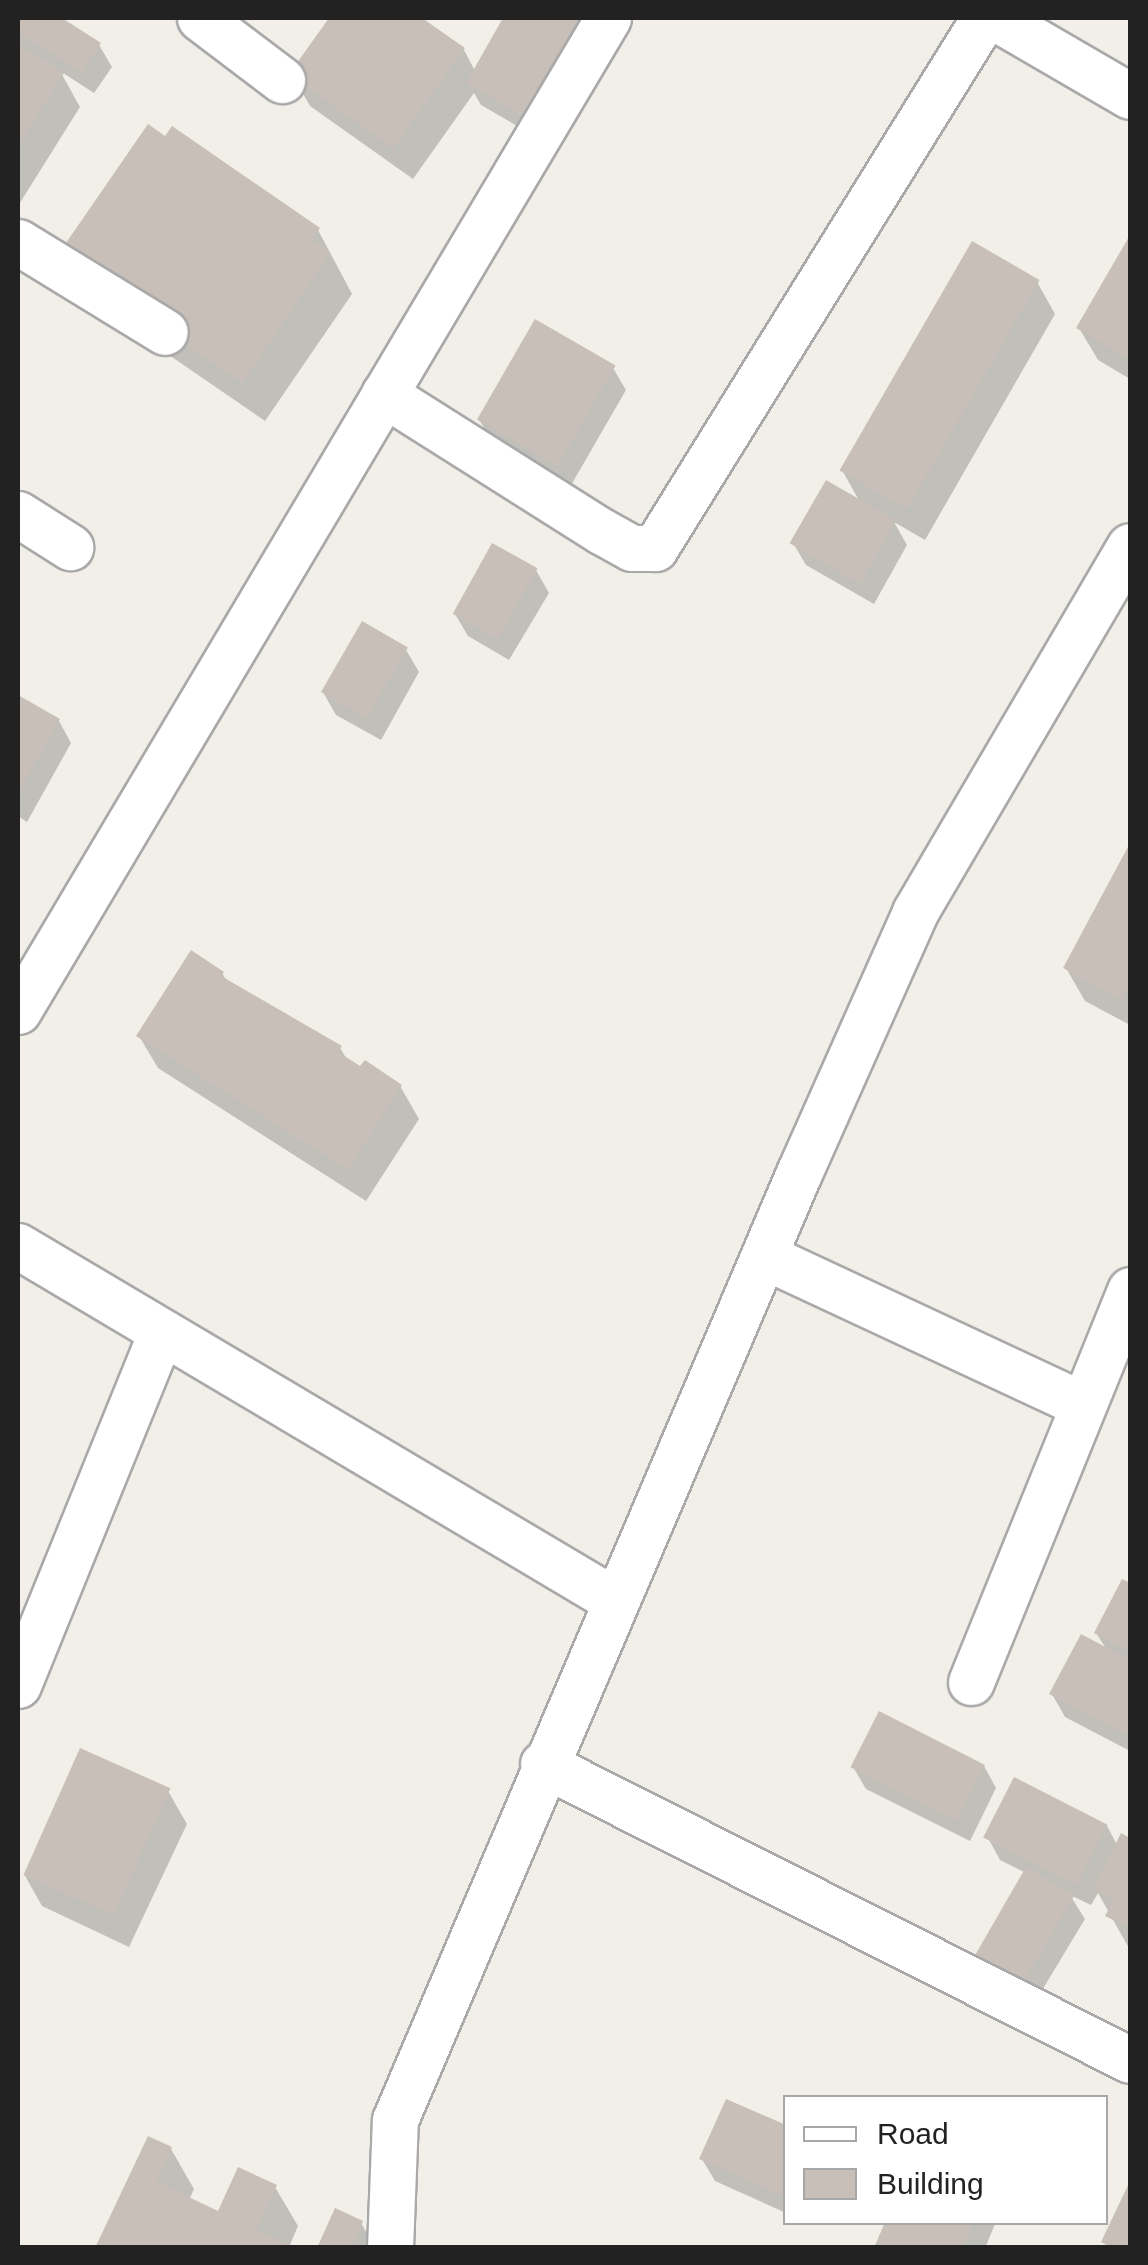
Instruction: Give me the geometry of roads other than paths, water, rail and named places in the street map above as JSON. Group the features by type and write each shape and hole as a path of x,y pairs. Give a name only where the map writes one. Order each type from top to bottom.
{"street":[{"path":"200,18 282,80"},
{"path":"18,1011 608,18"},
{"path":"384,394 600,531 632,548 655,548 984,18"},
{"path":"996,18 1130,96"},
{"path":"18,242 165,332"},
{"path":"18,514 70,548"},
{"path":"392,2247 395,2120 764,1256 916,912 1130,546"},
{"path":"18,1246 616,1601"},
{"path":"764,1256 1082,1404"},
{"path":"972,1682 1130,1290"},
{"path":"18,1684 162,1332"},
{"path":"544,1764 1130,2060"}]}
